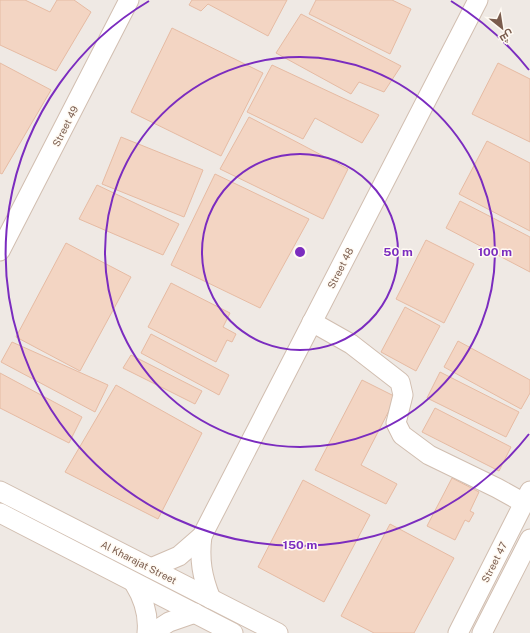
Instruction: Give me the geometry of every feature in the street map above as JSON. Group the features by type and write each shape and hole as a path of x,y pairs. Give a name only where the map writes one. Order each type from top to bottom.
{"street":[{"name":"Street 49","path":"0,251 129,0"},
{"name":"Street 48","path":"151,568 179,556 202,536 478,0"},
{"path":"312,322 351,344 400,382 403,395 396,423 402,435 429,455 497,488 527,497"},
{"name":"Al Kharajat Street","path":"0,491 278,633"},
{"name":"Street 47","path":"458,633 527,497"},
{"name":"Al Kharajat Street","path":"0,513 233,633"},
{"name":"Street 48","path":"202,536 201,568 204,584 211,599"},
{"path":"482,633 530,539"},
{"path":"134,582 142,595 146,609 147,633"},
{"path":"152,633 169,622 195,613"}],"shaded area":[{"path":"0,0 530,0 530,633 0,633"}],"building":[{"path":"0,0 25,0 50,12 57,0 74,0 91,12 56,71 0,45"},
{"path":"192,0 287,0 268,36 208,4 201,11 189,5"},
{"path":"316,0 392,0 411,9 390,54 309,14"},
{"path":"301,14 401,66 384,92 359,82 351,94 276,53"},
{"path":"172,28 263,73 221,156 131,112"},
{"path":"0,63 51,90 2,174 0,173"},
{"path":"498,63 530,79 530,142 472,114"},
{"path":"272,65 379,115 362,143 315,118 303,139 247,112"},
{"path":"249,117 348,169 323,219 220,169"},
{"path":"121,137 203,170 184,217 102,184"},
{"path":"487,141 530,163 530,231 459,194"},
{"path":"215,174 309,219 260,308 171,265"},
{"path":"97,185 179,224 163,255 79,219"},
{"path":"460,201 530,237 530,272 446,228"},
{"path":"426,240 474,264 444,323 396,299"},
{"path":"66,243 131,277 80,371 16,337"},
{"path":"171,283 230,313 223,327 236,334 232,342 227,340 216,362 148,327"},
{"path":"405,307 440,326 416,371 381,352"},
{"path":"151,334 229,375 219,395 141,353"},
{"path":"458,341 530,380 530,393 521,409 444,367"},
{"path":"12,342 108,385 95,412 1,362"},
{"path":"131,355 202,391 195,404 123,368"},
{"path":"440,372 519,412 506,437 427,398"},
{"path":"0,373 82,417 69,443 0,408"},
{"path":"362,380 396,397 361,465 397,484 386,504 315,470"},
{"path":"116,385 202,433 158,519 65,472"},
{"path":"435,408 511,447 499,471 422,432"},
{"path":"452,478 479,492 470,511 474,513 469,522 465,520 455,540 427,526"},
{"path":"303,480 370,515 324,602 258,567"},
{"path":"390,524 454,558 414,633 374,633 341,616"}]}
